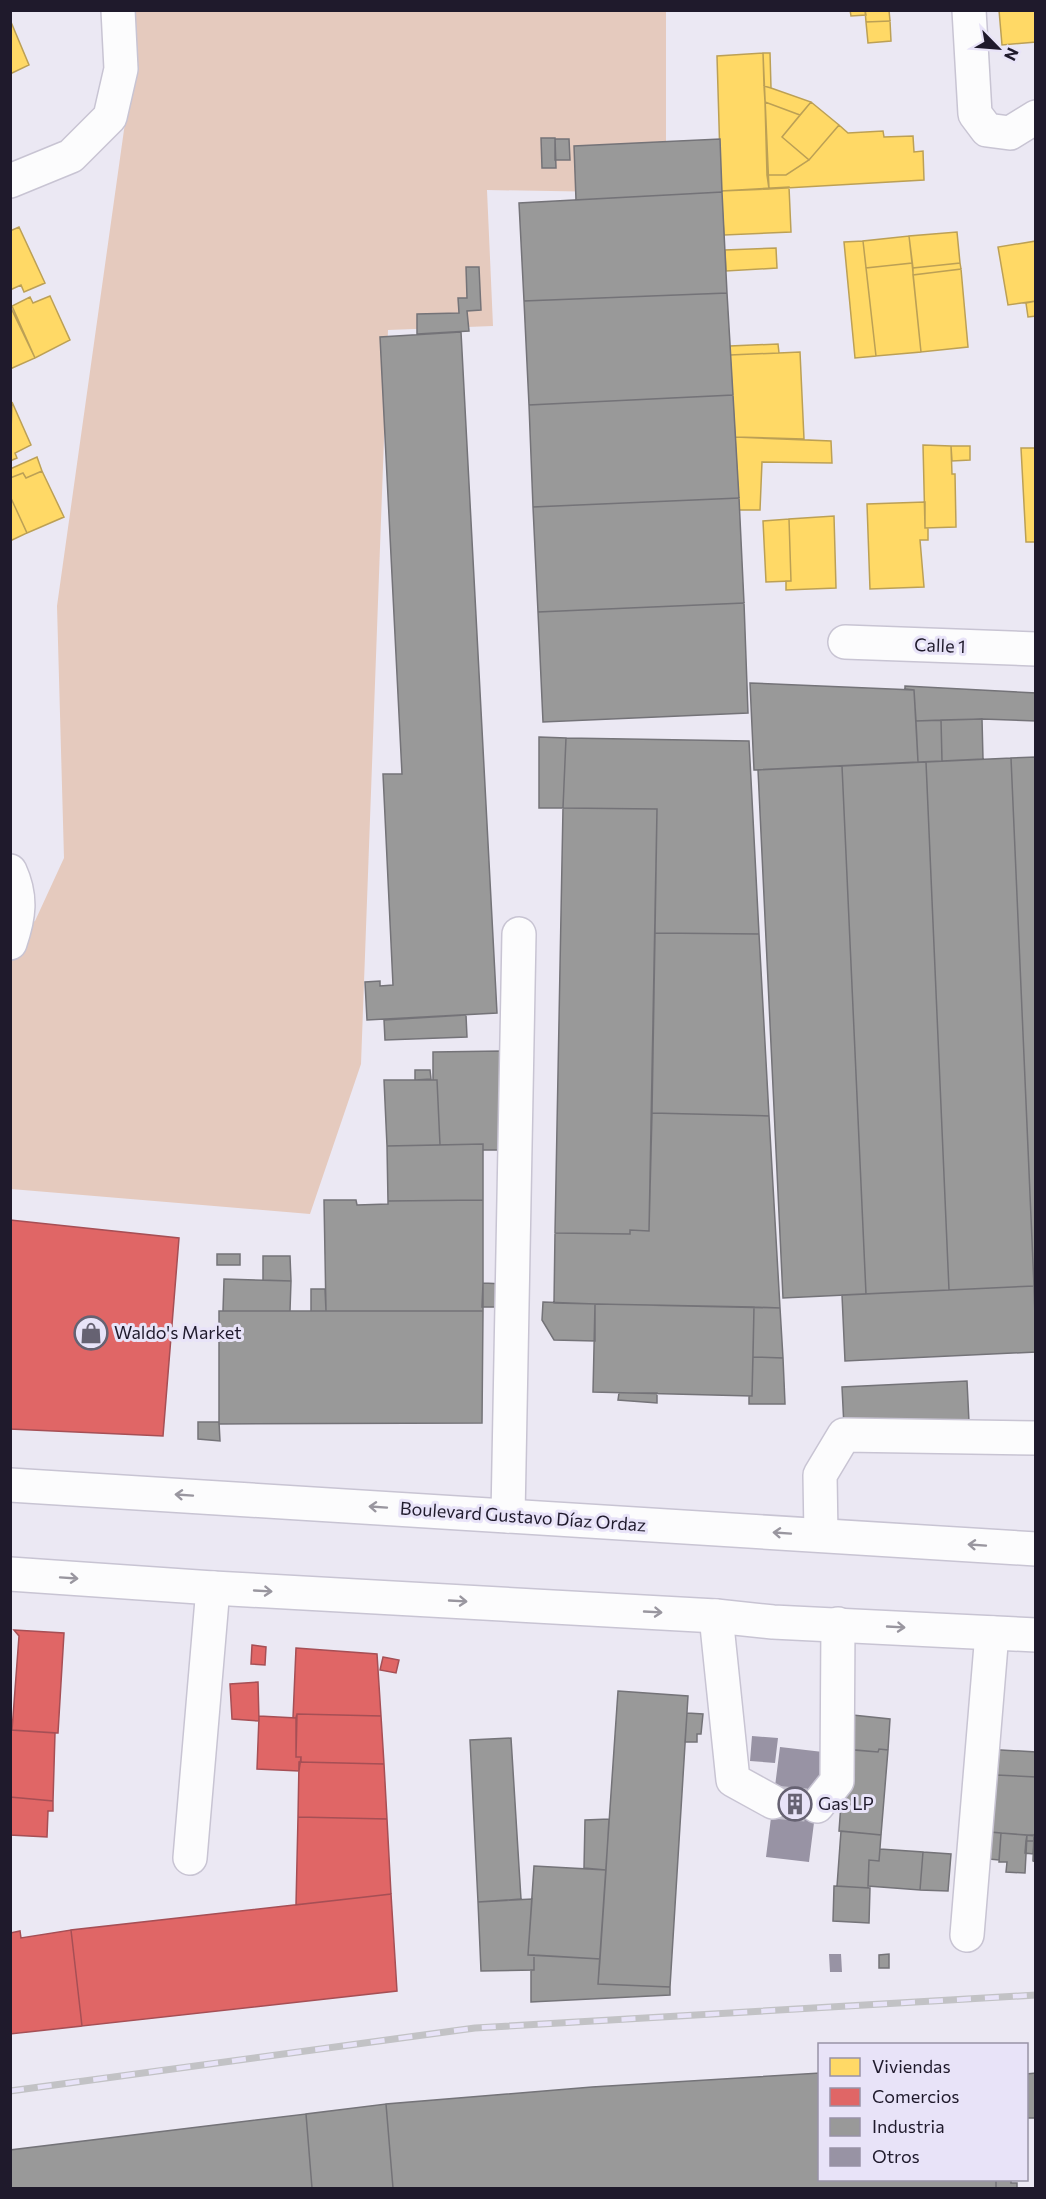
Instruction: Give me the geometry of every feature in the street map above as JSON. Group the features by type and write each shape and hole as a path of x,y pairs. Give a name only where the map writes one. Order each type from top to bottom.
{"main road":[{"path":"10,181 71,156 110,117 121,69 118,10"},
{"path":"969,10 975,114 987,130 1010,133 1035,117"},
{"name":"Calle 1","path":"845,642 1035,649"},
{"path":"10,871 17,886 18,919 10,943"},
{"path":"508,1516 519,934"},
{"path":"821,1535 820,1475 844,1435 1035,1438"},
{"name":"Boulevard Gustavo Díaz Ordaz","path":"10,1485 1035,1549"},
{"path":"10,1574 213,1588 716,1616 773,1622 1035,1635"},
{"path":"190,1858 213,1588"},
{"path":"716,1616 733,1780 774,1802"},
{"path":"817,1806 837,1780 838,1624"},
{"path":"967,1935 992,1633"}],"shaded area":[{"path":"136,11 666,11 666,193 487,190 493,326 388,330 361,1064 310,1214 11,1189 11,931 35,921 64,858 57,606 133,66"}],"building: Viviendas":[{"path":"850,10 865,10 866,15 851,16"},
{"path":"865,10 889,10 890,21 866,22"},
{"path":"999,10 1036,10 1036,42 1002,45"},
{"path":"890,21 891,41 868,43 866,22"},
{"path":"10,23 29,65 10,74"},
{"path":"763,53 770,53 771,88 764,86"},
{"path":"763,53 769,189 721,191 717,56"},
{"path":"764,86 811,102 800,115 765,102"},
{"path":"765,102 800,115 782,137 809,160 786,175 767,175"},
{"path":"811,102 839,125 809,160 782,137"},
{"path":"839,125 848,133 883,131 884,137 913,136 914,152 923,151 924,180 769,189 767,175 786,175 809,160"},
{"path":"789,187 791,232 724,235 721,191"},
{"path":"19,227 45,283 24,292 21,285 10,290 10,231"},
{"path":"957,232 960,263 913,268 909,236"},
{"path":"909,236 912,263 866,268 863,241"},
{"path":"863,241 876,356 855,358 844,242"},
{"path":"1036,241 1036,301 1008,305 998,247"},
{"path":"776,248 777,268 726,271 725,250"},
{"path":"912,263 921,352 876,356 866,268"},
{"path":"960,263 961,269 913,275 913,268"},
{"path":"961,269 968,347 921,352 913,275"},
{"path":"50,296 70,340 35,358 12,306 30,297 33,303"},
{"path":"1036,301 1036,316 1028,317 1026,303"},
{"path":"10,306 35,358 10,369"},
{"path":"778,344 779,353 730,355 730,346"},
{"path":"800,352 804,439 735,437 730,355"},
{"path":"12,402 31,445 15,453 17,458 10,461"},
{"path":"735,437 831,441 832,463 762,462 760,510 739,510"},
{"path":"923,445 951,446 952,474 955,474 956,527 925,528"},
{"path":"951,446 970,446 970,460 952,461"},
{"path":"1021,448 1036,448 1036,542 1026,542"},
{"path":"37,457 42,471 26,478 23,473 10,478 10,469"},
{"path":"42,471 64,517 27,533 10,496 10,478 23,473 26,478"},
{"path":"10,496 27,533 10,541"},
{"path":"925,502 925,528 928,528 928,540 920,540 924,587 870,589 867,504"},
{"path":"834,516 836,588 786,590 786,581 791,581 789,519"},
{"path":"789,519 791,581 766,582 763,521"}],"building: Comercios":[{"name":"Waldo's Market","path":"10,1220 179,1238 163,1436 10,1429"},
{"path":"14,1630 64,1633 58,1733 12,1730 19,1636"},
{"path":"252,1645 266,1647 265,1665 251,1664"},
{"path":"296,1648 377,1654 381,1716 297,1714 296,1718 293,1718"},
{"path":"383,1657 399,1660 396,1673 380,1670"},
{"path":"258,1682 259,1721 232,1719 230,1684"},
{"path":"297,1714 381,1716 384,1764 301,1762 301,1757 296,1757"},
{"path":"259,1716 296,1718 296,1757 301,1757 299,1771 257,1769"},
{"path":"10,1730 55,1733 53,1801 10,1797"},
{"path":"299,1762 384,1764 387,1819 298,1817"},
{"path":"10,1797 53,1801 53,1811 48,1811 47,1837 10,1835"},
{"path":"298,1817 387,1819 391,1894 296,1905"},
{"path":"391,1894 397,1991 82,2026 71,1930"},
{"path":"71,1930 82,2026 10,2034 10,1933 20,1931 21,1938"}],"building: Industria":[{"path":"541,138 555,138 556,168 542,168"},
{"path":"555,139 569,139 570,160 555,160"},
{"path":"720,139 722,192 576,200 574,146"},
{"path":"722,192 727,293 524,301 519,203"},
{"path":"466,267 479,267 481,310 467,311 469,331 417,334 417,314 459,313 458,298 467,298"},
{"path":"727,293 733,395 529,405 524,301"},
{"path":"461,332 497,1013 367,1020 365,982 380,981 380,986 393,985 383,774 402,774 380,337"},
{"path":"733,395 739,498 533,507 529,405"},
{"path":"739,498 744,603 538,612 533,507"},
{"path":"744,603 748,713 543,722 538,612"},
{"path":"750,683 914,690 918,762 754,770"},
{"path":"905,686 1036,693 1036,721 982,719 916,721 914,690 905,689"},
{"path":"982,719 983,759 942,761 941,720"},
{"path":"941,720 942,761 918,762 916,721"},
{"path":"539,737 566,738 563,808 539,808"},
{"path":"566,738 749,741 759,934 655,933 657,809 563,808"},
{"path":"1036,757 1036,1286 1034,1286 1011,758"},
{"path":"1011,758 1034,1286 949,1290 926,762"},
{"path":"926,762 949,1290 866,1294 842,766"},
{"path":"842,766 866,1294 783,1298 758,770"},
{"path":"563,808 657,809 649,1231 630,1230 630,1234 555,1233"},
{"path":"655,933 759,934 769,1116 652,1113"},
{"path":"466,1015 467,1037 385,1040 384,1020"},
{"path":"502,1051 503,1150 483,1150 483,1144 440,1145 437,1080 433,1080 433,1052"},
{"path":"415,1070 430,1070 431,1079 415,1080"},
{"path":"384,1080 437,1080 440,1145 387,1146"},
{"path":"652,1113 769,1116 780,1308 554,1303 555,1233 630,1234 630,1230 649,1231"},
{"path":"483,1144 483,1200 388,1201 387,1146"},
{"path":"324,1200 356,1200 357,1205 388,1204 388,1201 483,1200 483,1311 326,1311"},
{"path":"217,1254 240,1254 240,1265 217,1265"},
{"path":"263,1256 290,1256 291,1281 263,1280"},
{"path":"224,1279 291,1281 290,1311 223,1311"},
{"path":"483,1283 504,1284 504,1307 482,1307"},
{"path":"1034,1286 1036,1352 845,1361 842,1295"},
{"path":"311,1289 325,1289 326,1311 311,1311"},
{"path":"543,1302 595,1304 595,1341 554,1340 542,1320"},
{"path":"595,1304 754,1307 752,1396 593,1392"},
{"path":"754,1307 780,1308 783,1358 753,1357"},
{"path":"219,1311 483,1311 482,1423 219,1424"},
{"path":"753,1357 783,1358 785,1404 749,1404 749,1396 752,1396"},
{"path":"967,1381 969,1422 844,1427 842,1387"},
{"path":"619,1393 657,1393 657,1403 618,1400"},
{"path":"198,1422 219,1422 220,1441 198,1439"},
{"path":"618,1691 688,1696 670,1987 598,1984"},
{"path":"687,1713 703,1714 701,1734 697,1734 697,1742 685,1742"},
{"path":"843,1714 890,1719 888,1750 879,1749 878,1752 841,1749"},
{"path":"511,1738 521,1899 478,1902 470,1740"},
{"path":"845,1749 878,1752 879,1749 888,1750 881,1835 839,1831"},
{"path":"983,1749 1036,1752 1036,1777 996,1775 995,1796 981,1795"},
{"path":"996,1775 1036,1777 1036,1836 979,1831 981,1795 995,1796"},
{"path":"609,1819 606,1870 584,1868 585,1820"},
{"path":"841,1831 881,1835 879,1861 869,1860 868,1888 837,1886"},
{"path":"979,1831 1001,1833 999,1860 978,1858"},
{"path":"1001,1833 1027,1835 1025,1873 1006,1872 1007,1862 999,1862"},
{"path":"1027,1835 1034,1835 1034,1841 1026,1841"},
{"path":"1034,1835 1036,1836 1036,1862 1033,1861"},
{"path":"1026,1841 1034,1841 1033,1854 1025,1853"},
{"path":"880,1849 923,1852 920,1890 868,1886 869,1860 879,1861"},
{"path":"923,1852 951,1854 948,1891 920,1890"},
{"path":"534,1866 606,1870 600,1959 528,1955"},
{"path":"834,1886 870,1888 869,1923 833,1921"},
{"path":"532,1899 528,1955 534,1955 534,1970 481,1971 478,1902"},
{"path":"889,1954 889,1968 879,1968 879,1955"},
{"path":"534,1955 600,1959 598,1984 670,1987 670,1995 531,2002 531,1970 534,1970"},
{"path":"818,2073 818,2181 996,2181 996,2188 393,2188 386,2104 592,2087"},
{"path":"1036,2073 1036,2118 1028,2118 1028,2074"},
{"path":"386,2104 393,2188 312,2188 306,2114"},
{"path":"306,2114 312,2188 10,2188 10,2150"},
{"path":"996,2181 1017,2183 1017,2188 996,2188"}],"building: Otros":[{"path":"752,1736 778,1738 775,1763 750,1761"},
{"name":"Gas LP","path":"780,1747 823,1752 809,1862 766,1857"},
{"path":"829,1954 841,1954 842,1972 830,1972"}],"tunnel":[{"path":"773,1802 817,1806"}],"railway":[{"path":"10,2091 475,2028 1036,1995"}],"place":[{"name":"Waldo's Market","path":"91,1333"},
{"name":"Gas LP","path":"795,1804"}]}
